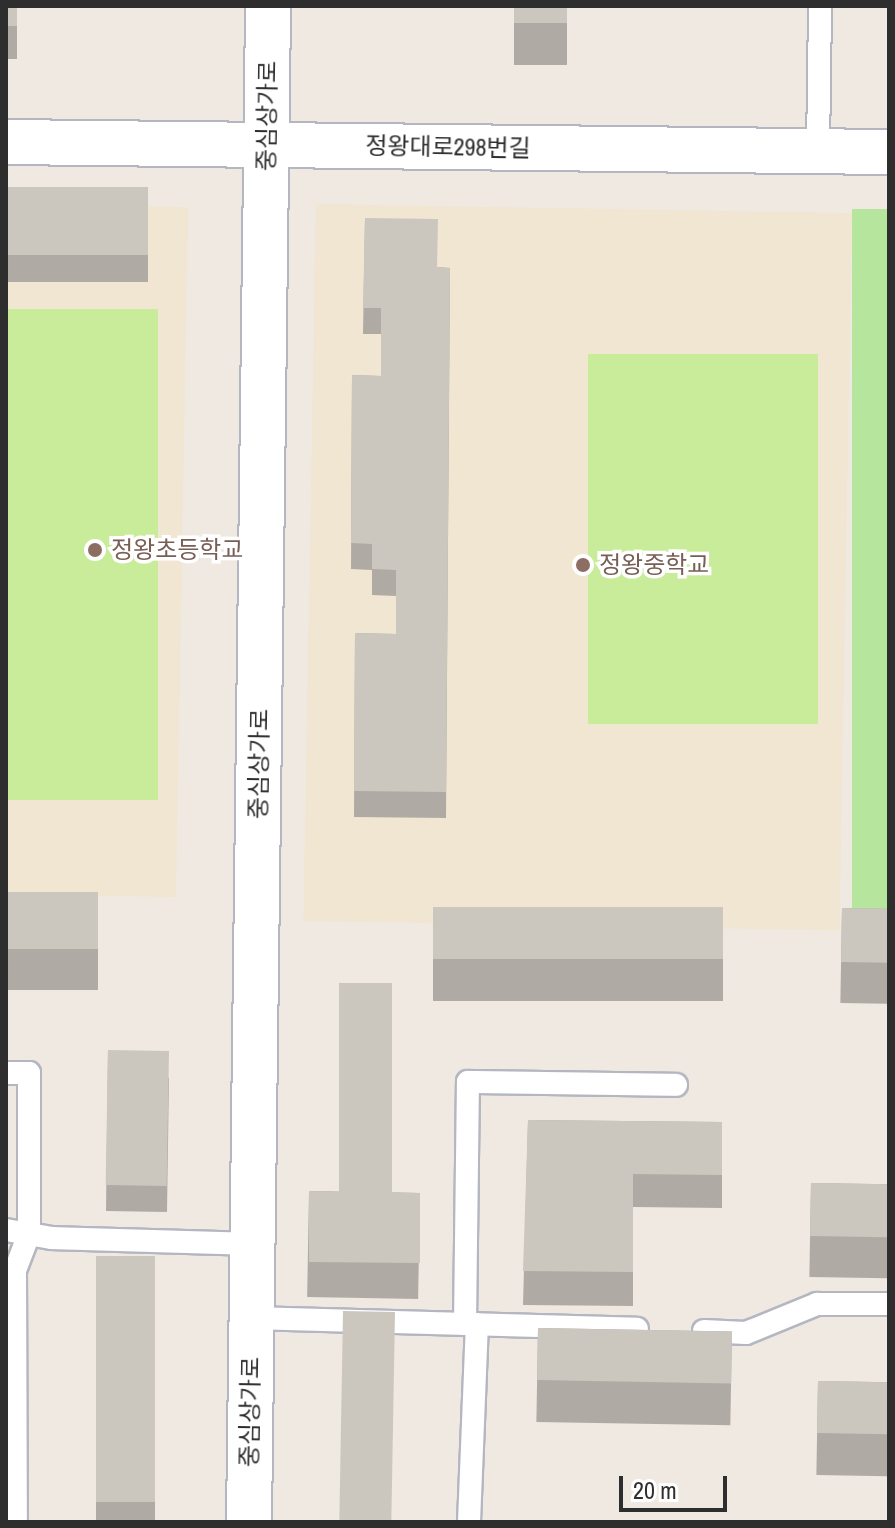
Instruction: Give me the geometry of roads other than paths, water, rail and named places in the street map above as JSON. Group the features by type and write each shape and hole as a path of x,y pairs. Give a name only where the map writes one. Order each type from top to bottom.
{"street":[{"name":"중심상가로","path":"249,1522 268,6"},
{"name":"정왕대로298번길","path":"6,142 889,152"}],"lane":[{"path":"818,151 820,6"},
{"path":"6,1073 29,1073 29,1234 15,1270 16,1522"},
{"path":"469,1522 471,1324 468,1082 676,1085"},
{"path":"6,1230 29,1234 252,1244"},
{"path":"251,1318 746,1333 817,1304 889,1304"}],"place":[{"name":"정왕초등학교","path":"95,550"},
{"name":"정왕중학교","path":"583,565"}]}
